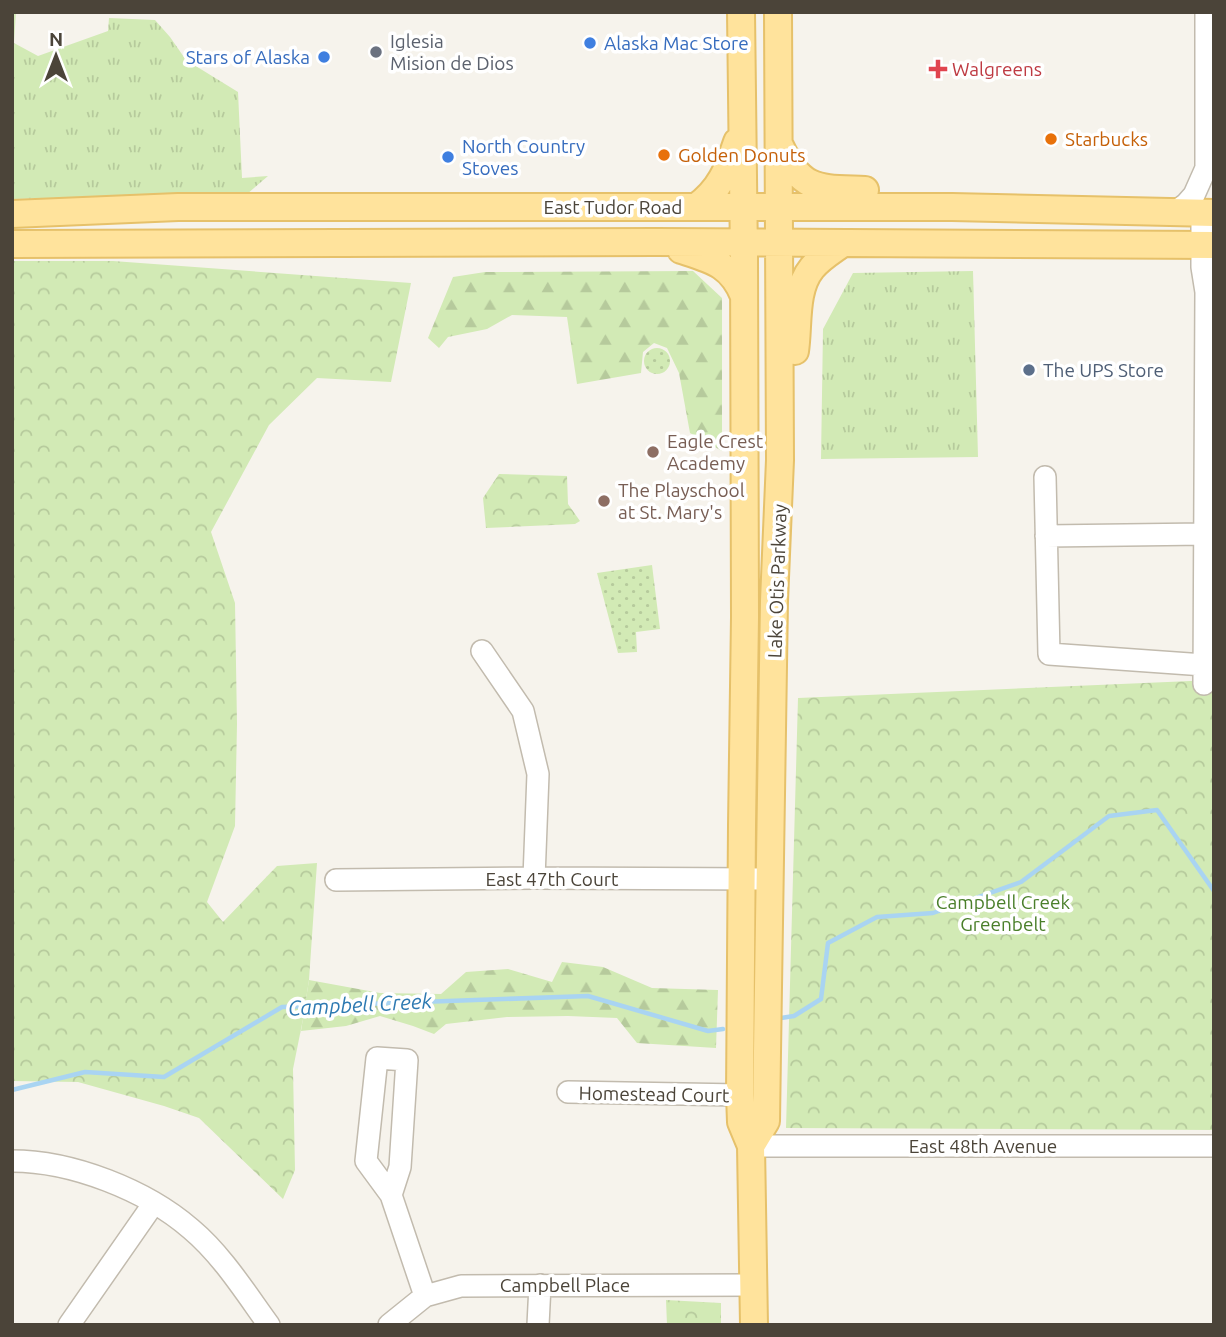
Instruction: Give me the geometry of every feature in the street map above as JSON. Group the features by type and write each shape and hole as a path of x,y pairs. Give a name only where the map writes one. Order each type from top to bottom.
{"main road":[{"name":"Lake Otis Parkway","path":"741,12 745,617 740,1095 741,1122 751,1146 754,1325"},
{"name":"Lake Otis Parkway","path":"751,1146 765,1121 768,1052 774,614 780,460 778,12"},
{"path":"696,207 721,183 743,122"},
{"path":"780,146 798,175 815,186 890,192 952,207"},
{"name":"East Tudor Road","path":"12,214 178,206 952,207 1175,212 1210,205"},
{"path":"655,242 721,265 737,281 744,296"},
{"name":"East Tudor Road","path":"12,244 655,242 1208,245"},
{"path":"780,403 793,363 804,281 818,261 843,243"}],"street":[{"path":"1045,477 1049,654 1204,674 1210,282 1202,267 1208,245 1210,205 1206,168 1206,12"},
{"path":"1175,212 1194,195 1206,168"},
{"path":"1046,536 1205,534"},
{"path":"482,651 523,711 538,774 534,878"},
{"name":"East 47th Court","path":"335,880 769,879"},
{"path":"391,1195 401,1167 407,1060 377,1058 366,1161 391,1195 425,1296"},
{"name":"Homestead Court","path":"568,1092 740,1095"},
{"name":"East 48th Avenue","path":"751,1146 1214,1146"},
{"path":"12,1161 56,1166 85,1174 110,1182 154,1203 192,1230 227,1268 269,1325"},
{"path":"69,1325 154,1203"},
{"path":"538,1325 540,1285"},
{"name":"Campbell Place","path":"389,1325 425,1296 461,1286 753,1285"}],"green space":[{"path":"12,12 16,12 14,43 38,56 108,31 109,18 155,20 186,60 238,92 242,178 268,176 246,195 12,199"},
{"path":"12,261 113,261 411,283 391,382 317,378 269,425 211,532 235,603 237,724 235,826 207,902 223,922 277,866 317,863 309,980 293,1069 295,1170 283,1199 199,1118 78,1082 12,1081"},
{"path":"693,271 722,298 722,451 690,433 679,373 667,348 654,343 643,352 641,373 577,384 567,317 512,315 487,329 448,337 439,348 428,338 453,277 485,272"},
{"path":"973,271 978,457 821,459 823,329 853,273"},
{"path":"657,348 666,352 670,361 666,370 657,374 648,370 644,361 648,352"},
{"path":"499,474 567,476 568,504 580,521 575,524 486,528 483,498"},
{"path":"652,565 660,629 636,632 637,652 618,653 597,573"},
{"name":"Campbell Creek Greenbelt","path":"1214,680 1214,1130 786,1128 798,698"},
{"path":"562,962 603,967 652,988 718,990 716,1048 637,1043 617,1018 507,1017 446,1024 434,1034 380,1016 346,1026 301,1031 309,980 380,993 441,994 466,972 508,969 552,982"},
{"path":"666,1300 721,1303 721,1325 667,1325"}],"waterway":[{"name":"Campbell Creek","path":"781,1018 794,1016 821,999 828,943 877,917 933,913 1021,882 1109,816 1157,810 1214,891"},
{"name":"Campbell Creek","path":"12,1090 85,1072 164,1077 282,1007 588,996 708,1031 723,1029"}],"place":[{"name":"Alaska Mac Store","path":"590,43"},
{"name":"Iglesia Mision de Dios","path":"376,52"},
{"name":"Stars of Alaska","path":"324,57"},
{"name":"Walgreens","path":"938,69"},
{"name":"Starbucks","path":"1051,139"},
{"name":"Golden Donuts","path":"664,155"},
{"name":"North Country Stoves","path":"448,157"},
{"name":"The UPS Store","path":"1029,370"},
{"name":"Eagle Crest Academy","path":"653,452"},
{"name":"The Playschool at St. Mary's","path":"604,501"}]}
